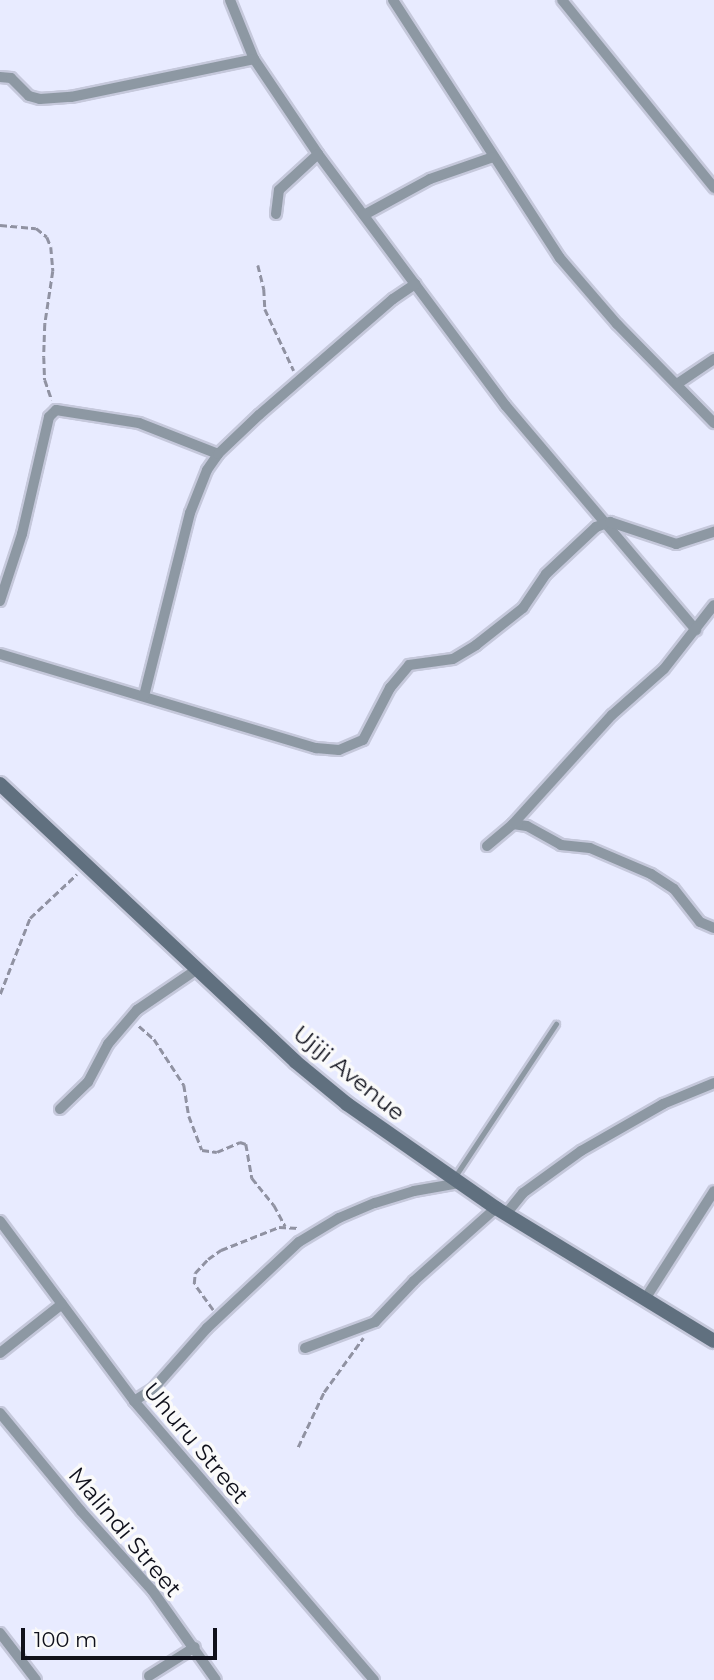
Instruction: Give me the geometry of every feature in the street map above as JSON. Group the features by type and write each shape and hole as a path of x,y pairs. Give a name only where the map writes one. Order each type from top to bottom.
{"main road":[{"name":"Ujiji Avenue","path":"0,784 196,970 327,1087 501,1211 714,1341"}],"street":[{"path":"230,0 254,59 318,154 506,405 696,629"},
{"path":"393,0 560,258 617,324 714,423"},
{"path":"562,0 714,188"},
{"path":"0,77 11,78 29,96 40,99 71,97 254,59"},
{"path":"276,214 279,190 318,154"},
{"path":"364,215 430,179 493,157"},
{"path":"144,696 190,513 207,470 218,454 299,380 415,284"},
{"path":"677,384 714,359"},
{"path":"0,601 22,534 49,417 56,410 139,423 218,454"},
{"path":"0,654 316,748 348,748 363,740 390,688 409,665 453,659 476,645 523,608 546,574 604,523 619,524 676,544 714,531"},
{"path":"487,846 513,824 612,715 664,669 714,605"},
{"path":"513,824 527,826 561,845 607,854 650,874 674,889 700,922 714,928"},
{"path":"60,1109 88,1082 108,1044 131,1017 153,997 187,979 196,970"},
{"path":"305,1348 372,1324 414,1281 523,1193 592,1144 663,1104 714,1083"},
{"path":"134,1401 153,1389 219,1316 299,1242 320,1229 394,1196 457,1180"},
{"path":"645,1299 714,1191"},
{"name":"Uhuru Street","path":"0,1221 134,1401 374,1680"},
{"path":"0,1353 62,1304"},
{"name":"Malindi Street","path":"0,1413 80,1511 152,1590 216,1680"},
{"path":"0,1633 36,1680"},
{"path":"149,1676 195,1647"}],"lane":[{"path":"457,1180 556,1024"}],"path":[{"path":"0,225 36,228 47,237 51,247 52,271 44,324 44,369 49,395 56,410"},
{"path":"258,265 264,289 265,309 299,380"},
{"path":"0,994 30,918 87,864"},
{"path":"131,1017 154,1039 184,1084 189,1116 202,1150 217,1152 240,1142 246,1144 252,1178 274,1205 285,1226"},
{"path":"219,1316 194,1284 195,1273 221,1250 285,1226 320,1229"},
{"path":"298,1447 324,1392 372,1324"}]}
